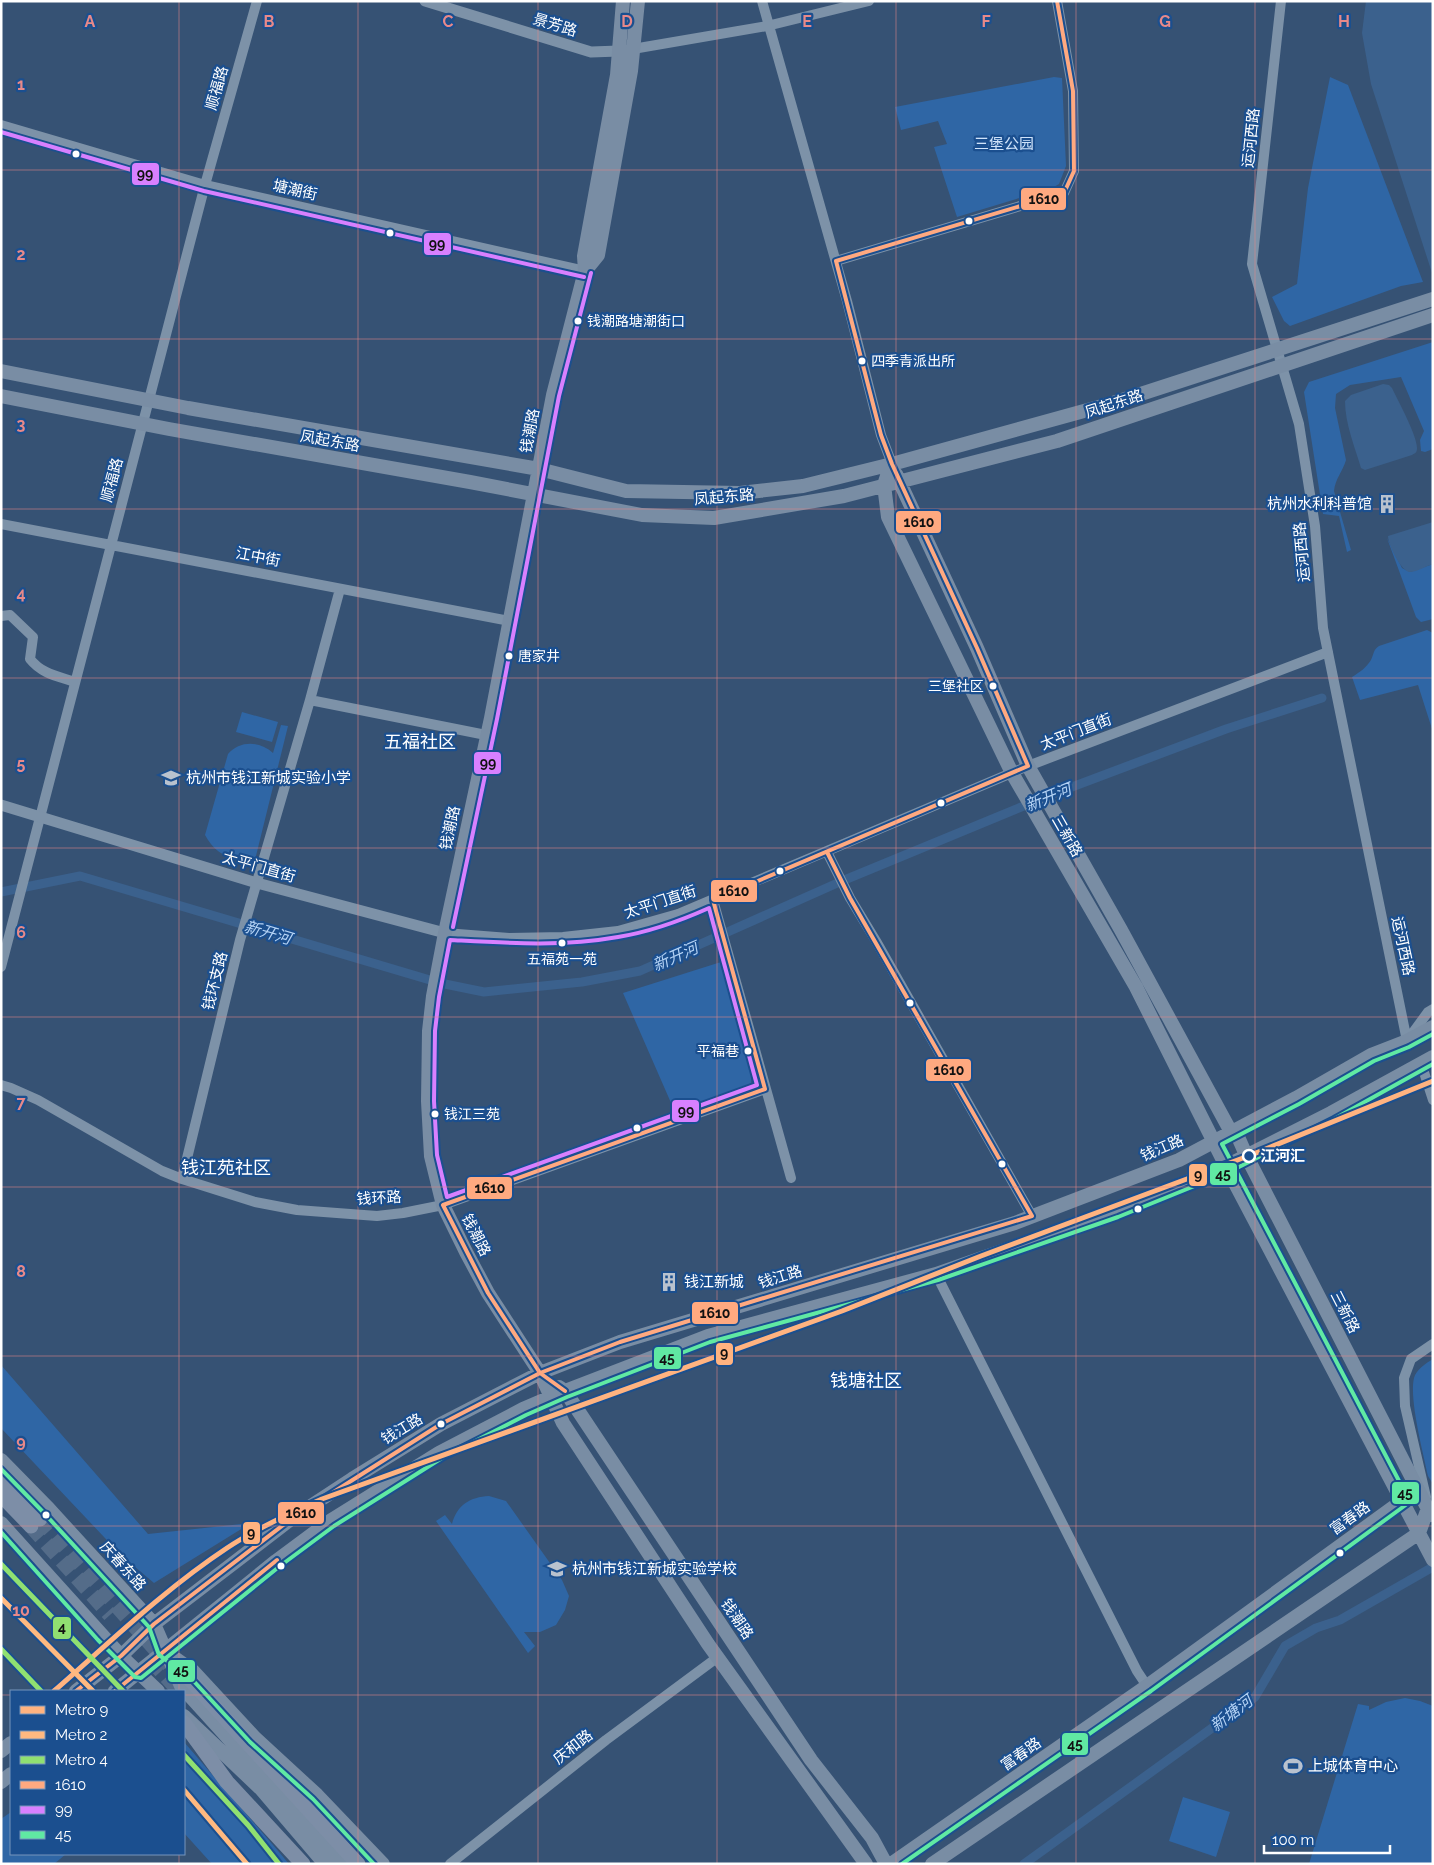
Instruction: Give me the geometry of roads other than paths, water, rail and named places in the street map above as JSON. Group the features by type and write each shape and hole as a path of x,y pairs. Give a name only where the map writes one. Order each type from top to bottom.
{"main road":[{"name":"钱潮路","path":"623,1 617,75 584,256 585,271 553,395 510,621 433,996 429,1031 428,1101 431,1156 443,1205 466,1252 540,1373 563,1423 718,1656 866,1864"},
{"name":"钱潮路","path":"585,271 598,255 634,49 638,1"},
{"name":"凤起东路","path":"1,371 150,400 539,469 626,491 740,493 802,486 892,464 1113,403 1433,299"},
{"name":"凤起东路","path":"1,396 143,424 642,515 714,518 816,501 1057,440 1433,315"},
{"name":"三新路","path":"892,464 973,639 1028,766 1246,1155 1430,1513"},
{"name":"三新路","path":"892,464 884,485 888,517 1012,773 1136,987 1226,1166 1431,1556"},
{"name":"钱江路","path":"77,1690 121,1656 154,1624 291,1519 352,1478 441,1424 540,1373 620,1342 804,1288 1032,1216 1179,1160 1296,1098 1371,1055 1433,1027"},
{"path":"117,1690 276,1561 330,1521 439,1453 523,1409 708,1336 936,1274 1116,1211 1226,1166 1331,1113 1427,1060"},
{"name":"钱潮路","path":"540,1373 565,1391 810,1760 872,1838 886,1864"},
{"name":"庆春东路","path":"1,1460 49,1509 154,1624 164,1651 185,1690"},
{"path":"1,1475 36,1523 1,1495"},
{"path":"932,1864 1419,1533 1430,1513 1402,1501"},
{"name":"富春路","path":"891,1864 1147,1686 1402,1501"},
{"path":"1,1523 121,1656 157,1690"},
{"path":"164,1651 358,1864"},
{"path":"164,1651 193,1671 255,1738 317,1795 383,1864"},
{"name":"庆春东路","path":"185,1690 342,1864"},
{"path":"185,1717 261,1789 325,1864"},
{"path":"185,1724 227,1782 303,1864"}],"street":[{"name":"顺福路","path":"1,967 111,544 256,1"},
{"name":"景芳路","path":"426,1 591,52 619,51"},
{"path":"762,1 767,26 836,261 881,434 892,464"},
{"path":"619,51 767,26 842,4 869,1"},
{"path":"836,261 1064,193 1074,171 1074,91 1057,1"},
{"name":"运河西路","path":"1281,1 1252,264 1299,424 1315,526 1323,628 1407,1040"},
{"name":"塘潮街","path":"1,125 206,185 585,271"},
{"name":"江中街","path":"1,524 510,621"},
{"name":"钱环支路","path":"182,1179 240,940 310,700 340,589"},
{"path":"1,616 10,616 33,637 30,660 34,665 42,672 75,682"},
{"name":"太平门直街","path":"1,805 257,883 445,933 509,938 563,937 618,931 678,914 1028,766 1328,652"},
{"path":"310,700 486,735"},
{"path":"827,852 850,898 1032,1216"},
{"path":"713,900 791,1178"},
{"path":"1407,1040 1428,1012 1433,1009"},
{"path":"1427,1060 1433,1100"},
{"name":"钱环路","path":"1,1085 38,1100 162,1171 182,1179 255,1202 298,1210 377,1216 443,1205 765,1089"},
{"path":"936,1274 1136,1671 1147,1686"},
{"path":"1430,1513 1405,1406 1404,1378 1411,1359 1433,1344"},
{"name":"庆和路","path":"450,1864 606,1740 718,1656"}],"waterway":[{"name":"新开河","path":"1,892 80,876 440,983 484,992 582,982 640,971 842,881 1048,796 1226,729 1322,698"},
{"name":"新塘河","path":"1024,1864 1255,1697 1285,1646 1316,1628 1340,1620 1433,1567"}],"tunnel":[{"path":"40,1519 169,1665"},
{"path":"31,1526 110,1615"},
{"path":"151,1660 178,1690"}],"metro line":[{"name":"9","path":"55,1690 138,1616 204,1564 250,1534 310,1504 842,1311 981,1256 1251,1155 1433,1081"},
{"name":"4","path":"1,1564 122,1690"},
{"name":"2","path":"1,1598 92,1690"},
{"name":"4","path":"1,1649 40,1690"},
{"name":"4","path":"185,1756 248,1825 279,1864"},
{"name":"2","path":"185,1791 247,1864"}],"place":[{"name":"钱潮路塘潮街口","path":"578,321"},
{"name":"四季青派出所","path":"862,361"},
{"name":"杭州水利科普馆","path":"1387,504"},
{"name":"唐家井","path":"509,656"},
{"name":"三堡社区","path":"993,686"},
{"name":"杭州市钱江新城实验小学","path":"171,778"},
{"name":"五福苑一苑","path":"562,943"},
{"name":"平福巷","path":"748,1051"},
{"name":"钱江三苑","path":"435,1114"},
{"name":"江河汇","path":"1249,1156"},
{"name":"钱江新城","path":"669,1282"},
{"name":"杭州市钱江新城实验学校","path":"557,1569"},
{"name":"上城体育中心","path":"1293,1766"}],"district":[{"name":"五福社区","path":"420,742"},
{"name":"钱江苑社区","path":"226,1168"},
{"name":"钱塘社区","path":"866,1381"}],"park label":[{"name":"三堡公园","path":"1004,144"}]}
